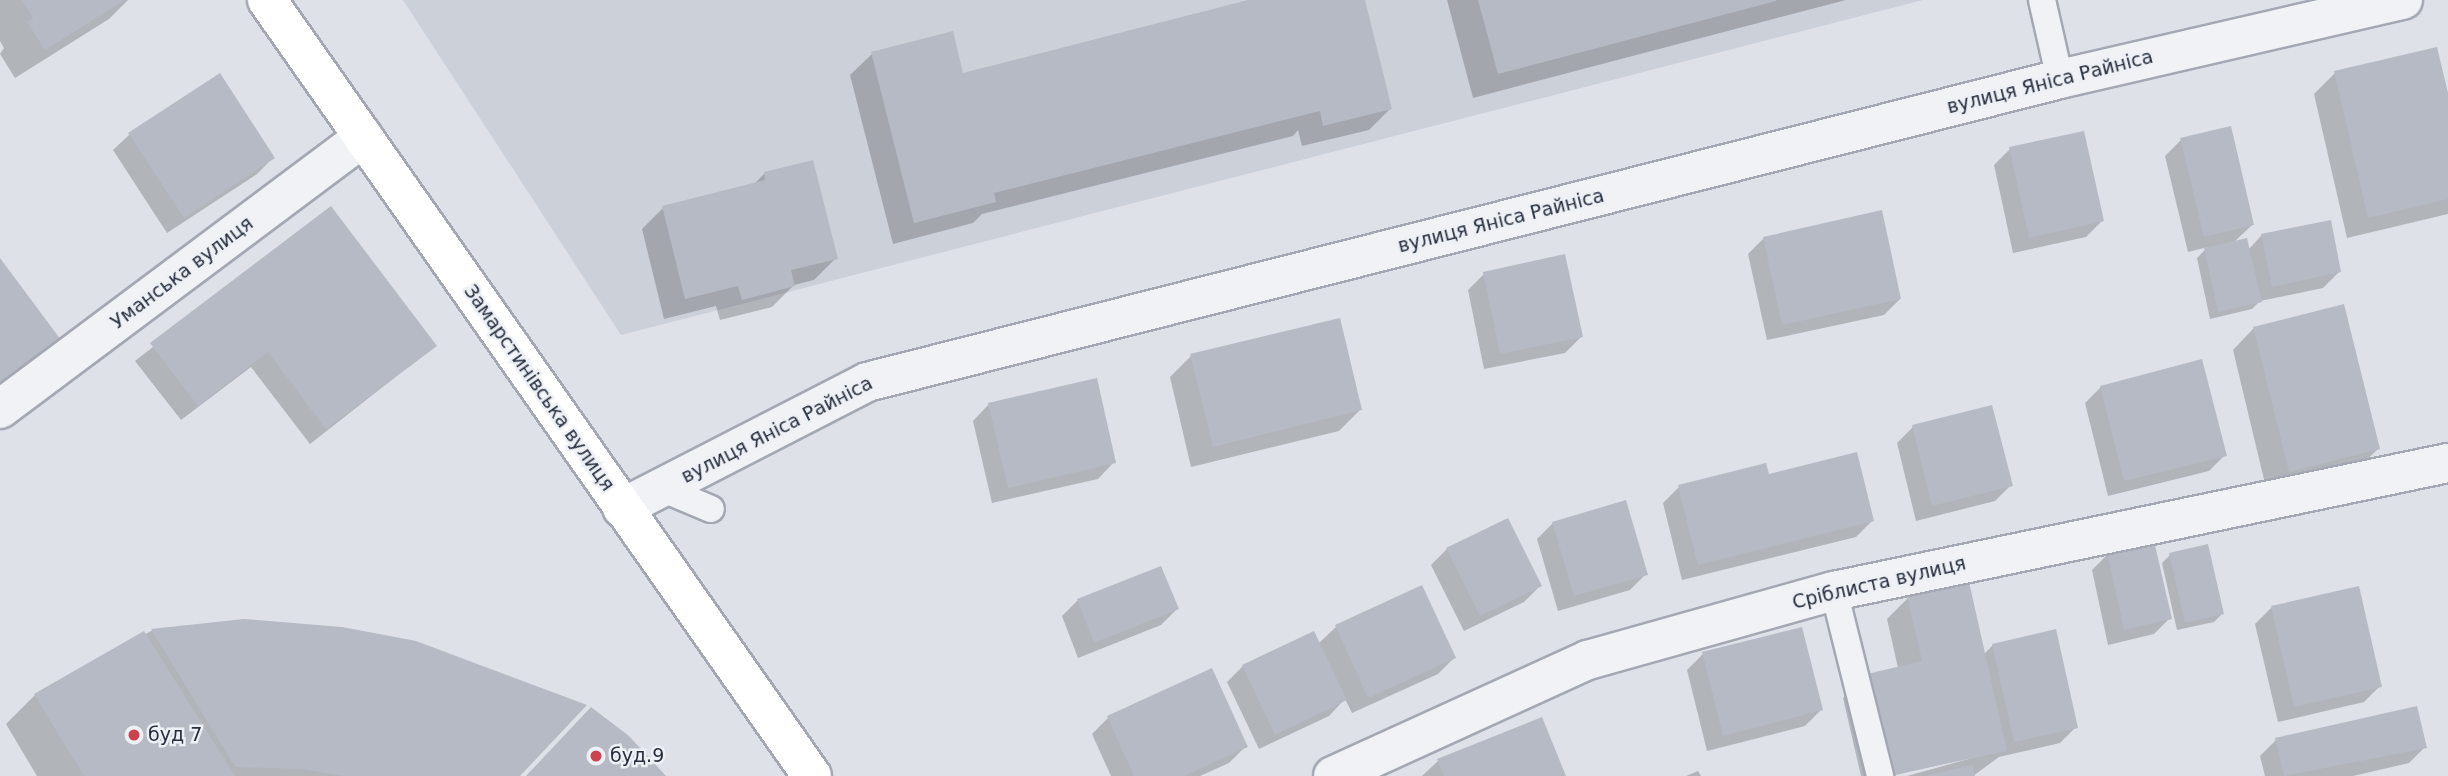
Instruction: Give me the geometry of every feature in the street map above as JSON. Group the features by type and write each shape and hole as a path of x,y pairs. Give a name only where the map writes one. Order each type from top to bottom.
{"main road":[{"name":"Замарстинівська вулиця","path":"267,0 812,776"}],"street":[{"name":"вулиця Яніса Райніса","path":"622,508 867,382 2060,79 2403,0"},
{"name":"Уманська вулиця","path":"0,409 364,137"},
{"name":"Сріблиста вулиця","path":"1332,776 1588,660 1834,591 2448,463"}],"lane":[{"path":"2042,0 2060,79"},
{"path":"661,488 711,509"},
{"path":"1834,591 1880,776"}],"shaded area":[{"path":"403,0 1923,0 621,335"}],"building":[{"path":"22,0 125,0 45,50 27,22 33,18"},
{"path":"1248,0 1365,0 1392,109 1323,126 1320,111 994,193 996,202 914,223 871,52 953,31 963,73"},
{"path":"1478,0 1776,0 1776,1 1498,74"},
{"path":"2437,47 2448,93 2448,199 2368,218 2334,71"},
{"path":"220,73 275,158 184,218 128,133"},
{"path":"2231,126 2254,225 2204,237 2180,138"},
{"path":"2084,131 2104,221 2029,238 2009,147"},
{"path":"813,160 838,259 791,270 795,286 742,300 738,286 685,299 662,206 765,180 764,172"},
{"path":"331,206 437,346 326,429 268,352 198,406 150,343"},
{"path":"1882,210 1901,299 1782,325 1763,237"},
{"path":"2331,220 2341,272 2272,287 2261,234"},
{"path":"2247,238 2262,302 2218,312 2204,248"},
{"path":"1565,254 1583,337 1500,354 1483,272"},
{"path":"0,258 61,340 0,384"},
{"path":"2344,304 2380,449 2289,472 2253,327"},
{"path":"1340,318 1362,410 1213,447 1190,354"},
{"path":"2202,359 2227,456 2124,481 2100,386"},
{"path":"1097,378 1116,463 1008,488 988,403"},
{"path":"1992,405 2013,486 1932,506 1912,425"},
{"path":"1857,452 1874,521 1698,565 1678,485 1766,463 1769,474"},
{"path":"1626,500 1648,575 1574,596 1552,522"},
{"path":"1508,518 1542,586 1480,616 1446,548"},
{"path":"2154,541 2172,619 2124,630 2107,552"},
{"path":"2208,544 2224,614 2185,623 2169,553"},
{"path":"1161,566 1179,609 1094,643 1077,599"},
{"path":"1969,582 2007,751 1887,776 1863,675 1922,661 1907,596"},
{"path":"1422,585 1456,658 1368,698 1335,625"},
{"path":"2359,586 2382,687 2294,707 2271,606"},
{"path":"244,619 342,627 416,641 587,705 520,776 343,776 301,769 235,767 151,629"},
{"path":"1802,627 1823,710 1723,736 1702,652"},
{"path":"2056,629 2078,728 2014,742 1992,644"},
{"name":"буд 7","path":"144,631 235,776 84,776 34,694"},
{"path":"1314,631 1347,700 1275,735 1242,665"},
{"path":"1212,668 1248,747 1184,776 1134,776 1107,716"},
{"path":"2417,706 2427,748 2284,776 2275,738"},
{"name":"буд.9","path":"591,707 629,736 666,776 526,776"},
{"path":"1542,717 1566,776 1444,776 1437,759"},
{"path":"1973,765 1975,776 1928,776 1928,775"}],"place":[{"name":"буд 7","path":"134,735"},
{"name":"буд.9","path":"596,756"}]}
